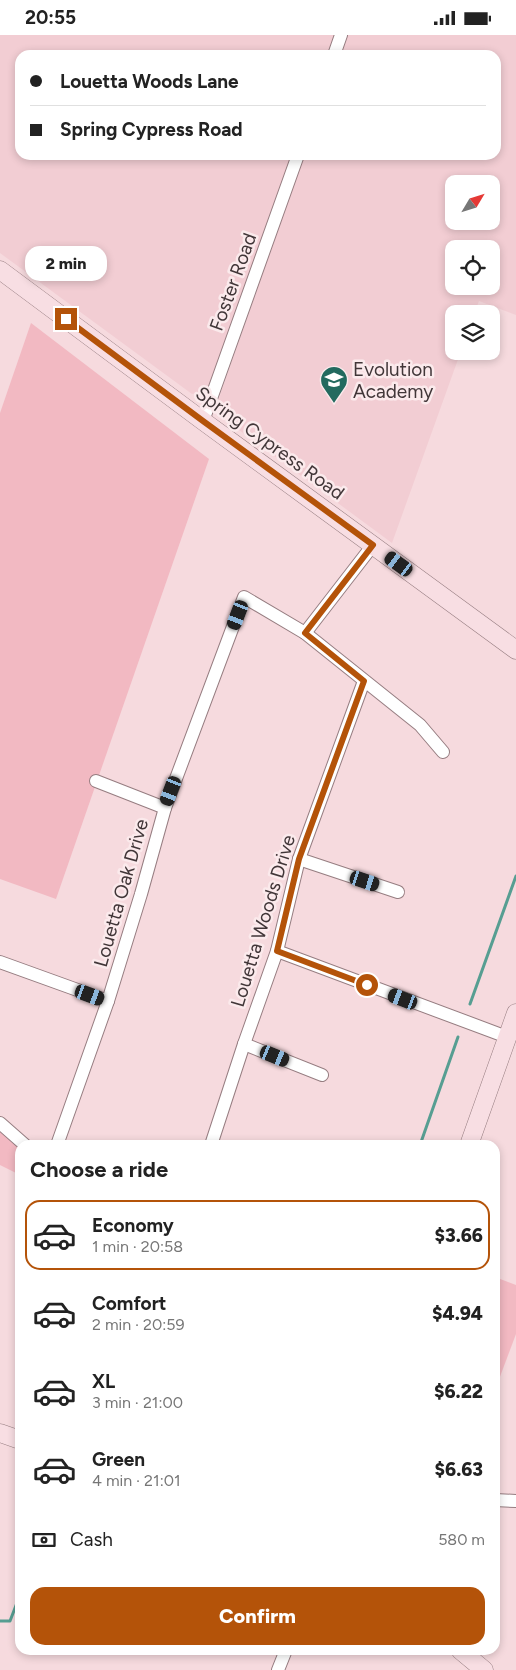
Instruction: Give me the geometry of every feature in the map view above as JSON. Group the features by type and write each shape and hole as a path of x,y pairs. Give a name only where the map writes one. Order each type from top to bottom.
{"main road":[{"name":"Spring Cypress Road","path":"0,270 203,421 516,649"},
{"path":"471,1140 516,1013"},
{"path":"0,1433 15,1438"},
{"path":"466,1655 484,1670"}],"street":[{"path":"336,50 341,35"},
{"name":"Foster Road","path":"203,421 296,160"},
{"path":"373,545 305,633 420,725 443,752"},
{"name":"Louetta Oak Drive","path":"59,1140 108,1001 165,808 244,597 305,633"},
{"name":"Louetta Woods Drive","path":"213,1140 277,951 299,859 364,681"},
{"path":"96,781 165,808"},
{"path":"299,859 398,892"},
{"path":"277,951 507,1037"},
{"path":"0,962 108,1001"},
{"path":"244,1044 322,1075"},
{"path":"0,1123 19,1140"},
{"path":"500,1500 516,1501"},
{"path":"278,1670 284,1655"}],"shaded area":[{"path":"0,35 335,35 329,50 15,50 15,160 290,160 210,385 204,392 192,394 0,253"},
{"path":"346,35 516,35 516,315 500,309 500,305 490,305 479,301 477,305 445,305 445,360 458,360 392,543 224,419 219,407 219,398 302,160 501,160 501,50 341,50"},
{"path":"31,323 209,459 56,899 0,879 0,413"},
{"path":"0,1130 15,1143 15,1172 0,1165"},
{"path":"500,1279 516,1285 516,1334 500,1377"}],"waterway":[{"path":"470,1004 516,876"},
{"path":"422,1140 458,1037"},
{"path":"0,1621 10,1621 15,1608"}],"place":[{"name":"Evolution Academy","path":"334,404"}],"route":[{"path":"66,319 373,545 305,633 364,681 299,859 277,951 367,985"}]}
